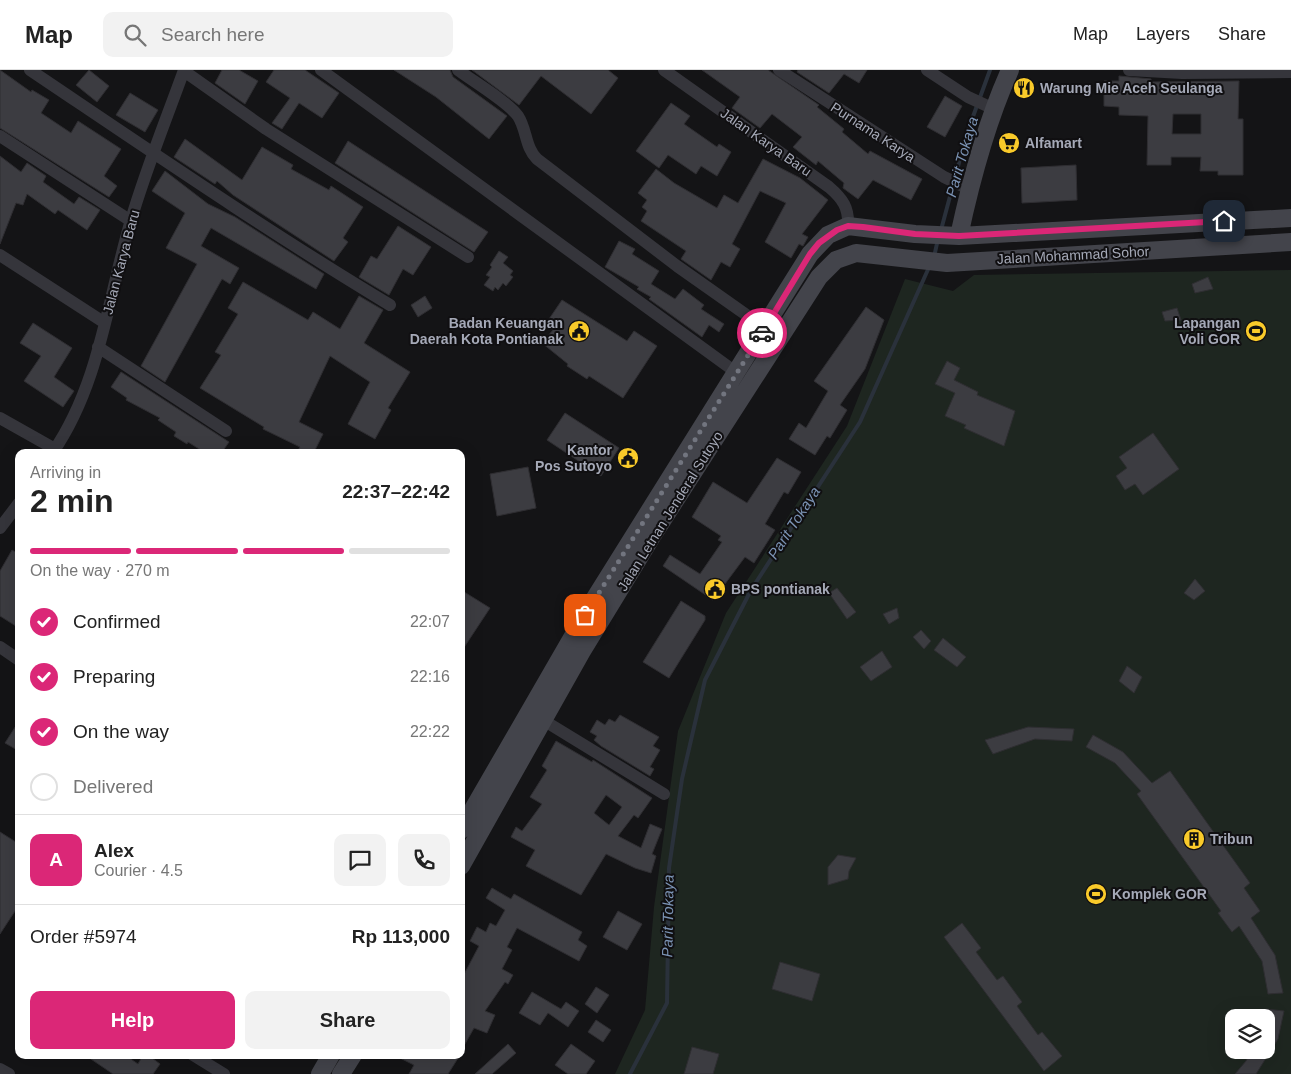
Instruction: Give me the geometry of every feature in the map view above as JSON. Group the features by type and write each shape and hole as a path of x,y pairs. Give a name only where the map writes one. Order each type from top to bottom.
{"street":[{"path":"30,70 333,271 390,305"},
{"path":"320,70 737,373"},
{"path":"458,70 515,113 522,124 530,150 537,159 677,266 765,328"},
{"name":"Jalan Karya Baru","path":"664,70 829,187 844,201 848,226"},
{"name":"Purnama Karya","path":"779,70 944,177 964,187"},
{"path":"927,70 968,97 988,107"},
{"path":"955,236 964,187 988,107 1010,70"},
{"path":"1130,70 1182,73 1291,72"},
{"path":"184,71 266,129 468,257"},
{"name":"Jalan Karya Baru","path":"55,449 77,408 98,347 130,221 184,71"},
{"path":"0,136 130,221"},
{"name":"Jalan Mohammad Sohor","path":"848,226 915,234 955,236 1291,218"},
{"path":"1242,220 1242,244"},
{"name":"Jalan Letnan Jenderal Sutoyo","path":"465,859 645,534 737,373 819,243 837,230 848,226"},
{"name":"Jalan Mohammad Sohor","path":"856,253 947,263 1072,257 1291,242"},
{"name":"Jalan Letnan Jenderal Sutoyo","path":"465,823 594,598 645,534 820,277 836,260 856,253"},
{"path":"0,256 105,323"},
{"path":"98,347 226,431"},
{"path":"0,418 51,449"},
{"path":"0,528 15,508"},
{"path":"0,647 15,657"},
{"path":"543,720 664,794"},
{"path":"200,1059 224,1074"},
{"path":"320,1074 329,1059"},
{"path":"341,1074 350,1059"},
{"path":"0,1069 9,1074"}],"shaded area":[{"path":"1291,270 1291,1074 615,1074 645,1010 654,907 678,731 726,613 847,426 905,279 953,291 974,275"}],"building":[{"path":"0,70 31,92 32,90 49,100 41,113 71,133 78,121 121,149 104,176 117,186 109,197 0,128"},
{"path":"89,70 109,86 97,102 76,85"},
{"path":"222,70 239,70 258,81 245,104 215,83"},
{"path":"274,70 305,70 339,93 322,118 299,103 282,129 272,123 290,98 266,82"},
{"path":"394,70 450,70 453,77 507,116 489,139 436,97"},
{"path":"472,70 608,70 618,78 591,114 541,76 519,105"},
{"path":"702,70 768,70 819,105 817,107 844,129 842,132 868,154 870,151 922,179 911,200 873,180 858,199 843,188 844,183 818,161 816,165 793,147 802,137 772,114 760,128 732,108 740,97"},
{"path":"798,70 867,70 859,83 844,74 829,93 797,72"},
{"path":"1119,76 1151,79 1151,82 1239,81 1238,119 1243,119 1243,175 1218,175 1218,171 1200,171 1201,157 1171,157 1171,165 1147,165 1148,116 1119,115 1119,107 1104,106 1104,81 1119,81","holes":["1173,114 1201,114 1201,134 1172,134"]},
{"path":"130,93 158,110 145,132 116,115"},
{"path":"945,96 962,106 945,137 927,127"},
{"path":"671,103 690,116 684,124 717,147 719,144 731,152 717,176 701,166 696,174 668,155 659,168 636,151"},
{"path":"185,139 242,180 262,147 293,165 291,169 329,190 331,186 363,207 343,238 348,242 334,261 233,195 217,181 215,184 174,157"},
{"path":"348,141 488,232 474,252 335,163"},
{"path":"0,156 21,172 27,163 46,176 43,182 74,204 79,197 100,210 87,230 58,210 55,214 27,194 23,205 16,203 0,244"},
{"path":"763,159 800,178 828,200 802,234 808,237 803,246 799,244 791,258 765,242 786,203 760,191 732,244 740,249 730,267 721,262 711,280 681,259 686,251 641,221 647,211 642,207 647,200 638,193 656,169 674,183 717,208 724,195 738,203"},
{"path":"1076,165 1077,200 1022,203 1021,168"},
{"path":"165,171 208,204 235,217 324,274 316,289 211,228 201,246 239,268 230,284 222,279 165,382 141,366 197,264 166,248 185,213 152,191"},
{"path":"398,226 431,247 413,275 403,269 389,295 359,277 371,256 377,259"},
{"path":"619,241 635,249 632,254 659,271 651,284 675,299 683,289 704,305 701,309 724,324 719,332 709,325 702,337 649,299 651,297 637,289 639,287 605,267"},
{"path":"499,251 508,257 503,263 513,271 510,275 513,277 506,286 503,283 498,290 495,287 493,291 484,285 490,277 486,275 492,267 490,265"},
{"path":"1208,277 1213,289 1195,293 1192,284"},
{"path":"243,282 308,320 313,312 340,329 359,296 383,310 364,343 410,372 388,408 391,410 375,439 348,424 370,382 330,356 299,422 323,434 316,449 299,449 300,447 263,429 264,427 200,388 221,355 215,352 238,314 228,308"},
{"path":"425,296 432,308 418,317 411,305"},
{"path":"562,300 627,341 634,331 657,346 623,398 589,376 587,379 567,366 568,364 542,343 553,330 545,325"},
{"path":"866,307 884,320 865,369 840,405 847,410 830,438 827,436 815,455 789,439 799,423 806,428 828,391 814,381"},
{"path":"1177,308 1181,320 1165,321 1162,312"},
{"path":"33,323 72,348 54,377 74,391 63,407 24,381 41,356 20,343"},
{"path":"947,361 960,368 954,380 978,392 977,395 1015,411 1004,446 964,428 966,425 945,416 955,393 935,384"},
{"path":"121,372 229,442 224,449 199,449 188,442 187,444 174,436 176,432 158,420 160,418 126,400 127,398 111,387"},
{"path":"565,413 619,448 601,476 547,440"},
{"path":"1153,433 1179,469 1143,495 1135,484 1125,490 1116,476 1127,468 1119,457"},
{"path":"777,458 801,472 788,494 784,492 765,524 775,530 754,563 745,557 713,600 663,566 670,555 700,574 722,542 718,540 721,536 692,517 713,482 747,503"},
{"path":"528,467 536,508 497,516 490,474"},
{"path":"12,550 15,552 15,625 0,616 0,571"},
{"path":"1195,579 1205,591 1194,600 1184,593"},
{"path":"837,588 856,612 847,619 829,593"},
{"path":"465,592 490,608 465,646"},
{"path":"681,601 705,616 705,620 669,678 643,662"},
{"path":"897,608 899,618 889,624 883,614"},
{"path":"921,630 931,641 924,649 913,637"},
{"path":"943,638 966,657 957,667 934,650"},
{"path":"882,651 892,667 871,681 860,667"},
{"path":"1127,666 1142,677 1134,693 1119,681"},
{"path":"620,715 659,737 653,746 660,750 650,767 654,769 650,776 601,746 594,740 597,736 590,732 597,720 605,725 609,719 615,722"},
{"path":"15,727 15,749 5,743"},
{"path":"1028,727 1074,729 1072,741 1035,739 993,754 985,740"},
{"name":"Tribun","path":"1093,735 1123,752 1152,783 1170,771 1250,883 1244,888 1260,911 1251,918 1275,955 1283,993 1268,994 1262,961 1239,926 1232,932 1218,913 1221,911 1137,794 1141,791 1115,763 1086,747"},
{"path":"556,741 592,762 593,760 652,798 638,818 634,815 618,836 641,848 650,824 662,829 652,854 656,856 651,873 635,868 606,854 581,895 526,866 535,850 511,837 516,827 522,831 542,804 530,797 547,770 542,766","holes":["606,795 622,807 609,825 594,813"]},
{"path":"0,832 15,841 15,911 0,934"},
{"path":"838,855 856,858 849,871 848,879 828,885 828,867"},
{"path":"492,888 511,899 514,894 582,932 578,940 587,946 579,961 517,928 507,947 512,950 502,969 513,975 508,984 505,982 485,1011 495,1015 487,1033 474,1028 465,1044 465,972 479,946 470,941 477,927 486,932 490,923 496,926 505,910 486,898"},
{"path":"618,911 642,924 627,950 603,937"},
{"path":"962,923 981,948 976,952 997,980 1003,976 1022,1002 1017,1006 1038,1035 1042,1032 1062,1056 1044,1071 944,937"},
{"path":"780,962 820,974 812,1001 772,989"},
{"path":"596,987 609,995 597,1013 585,1004"},
{"path":"532,992 561,1009 566,1002 579,1011 568,1027 548,1013 540,1025 519,1013"},
{"path":"1275,1010 1284,1011 1278,1039 1275,1044"},
{"path":"596,1020 611,1030 603,1042 588,1032"},
{"path":"508,1044 516,1053 492,1074 475,1074"},
{"path":"571,1044 595,1061 586,1074 568,1074 555,1065"},
{"path":"692,1047 719,1054 713,1074 684,1074"},
{"path":"91,1059 131,1059 138,1064 141,1059 153,1059 160,1064 153,1074 113,1074"},
{"path":"402,1059 457,1059 448,1074 409,1074 414,1065"},
{"path":"1247,1059 1265,1059 1256,1074 1235,1074"}],"waterway":[{"name":"Parit Tokaya","path":"941,230 967,133 990,70"},
{"name":"Parit Tokaya","path":"934,257 938,239"},
{"name":"Parit Tokaya","path":"630,1074 667,1003 669,868 682,779 705,680 751,590 860,422 930,265"}],"way so far":[{"path":"585,615 762,333"}],"place":[{"name":"Warung Mie Aceh Seulanga","path":"1024,88"},
{"name":"Alfamart","path":"1009,143"},
{"name":"Badan Keuangan Daerah Kota Pontianak","path":"579,331"},
{"name":"Lapangan Voli GOR","path":"1256,331"},
{"name":"Kantor Pos Sutoyo","path":"628,458"},
{"name":"BPS pontianak","path":"715,589"},
{"name":"Tribun","path":"1194,839"},
{"name":"Komplek GOR","path":"1096,894"}],"route":[{"path":"762,333 810,254 828,236 848,226 915,234 959,236 1224,221"}]}
